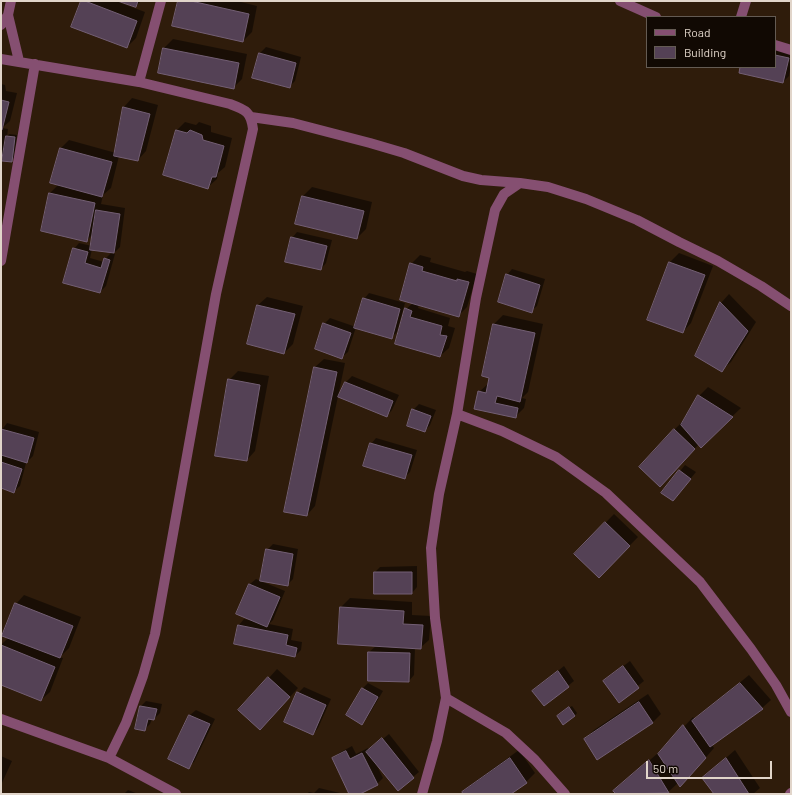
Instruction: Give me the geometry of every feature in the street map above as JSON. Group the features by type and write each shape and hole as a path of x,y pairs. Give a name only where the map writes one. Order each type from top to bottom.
{"street":[{"path":"10,1 8,15 19,61"},
{"path":"139,82 161,1"},
{"path":"620,1 654,16"},
{"path":"741,16 746,1"},
{"path":"1,24 8,15"},
{"path":"776,45 791,50"},
{"path":"1,58 139,82 230,104 244,110 251,118 253,129 216,294 155,634 143,676 126,723 109,758"},
{"path":"1,261 35,64"},
{"path":"251,118 293,122 370,143 404,153 463,176 481,180 548,187 580,197 637,220 718,261 761,286 791,306"},
{"path":"422,794 437,741 446,698 436,618 431,548 439,494 456,414 476,298 495,210 504,194 520,183"},
{"path":"456,414 508,434 556,457 606,493 700,582 751,649 776,685 791,712"},
{"path":"446,698 506,733 535,760 565,794"},
{"path":"1,719 109,758 176,794"}],"building":[{"path":"81,1 85,1 137,21 127,48 71,27"},
{"path":"118,1 138,1 136,7"},
{"path":"178,1 191,1 249,14 243,42 172,26"},
{"path":"163,48 239,63 234,89 158,73"},
{"path":"259,53 296,63 290,88 252,78"},
{"path":"776,55 789,58 783,83 739,73 740,68 776,68"},
{"path":"1,100 9,102 2,130 1,130"},
{"path":"123,107 150,114 138,161 114,156"},
{"path":"176,130 187,133 190,130 202,135 203,140 224,146 216,177 212,177 208,189 163,175"},
{"path":"6,136 15,137 12,162 2,161"},
{"path":"60,148 112,162 102,197 50,183"},
{"path":"49,193 95,203 87,242 41,231"},
{"path":"302,196 364,211 357,239 295,224"},
{"path":"96,210 120,214 114,253 90,250"},
{"path":"291,237 327,246 321,270 285,262"},
{"path":"73,248 88,252 85,263 101,268 104,258 110,260 100,293 63,283"},
{"path":"669,262 705,275 683,333 647,320"},
{"path":"410,263 423,267 422,271 457,281 457,279 469,282 459,317 400,300"},
{"path":"506,274 540,285 532,313 498,302"},
{"path":"363,298 400,309 392,339 354,328"},
{"path":"720,302 748,331 722,372 695,356"},
{"path":"257,305 295,314 284,354 247,344"},
{"path":"405,308 412,311 410,317 442,326 440,335 447,336 440,357 395,344"},
{"path":"323,323 351,333 342,359 315,349"},
{"path":"493,324 535,333 520,402 497,396 495,403 518,408 516,418 474,409 478,391 486,393 489,378 482,376"},
{"path":"314,367 337,372 307,516 284,512"},
{"path":"228,379 260,385 247,461 215,456"},
{"path":"345,382 393,401 387,417 338,397"},
{"path":"698,395 733,417 701,448 681,425"},
{"path":"412,409 431,416 425,432 407,426"},
{"path":"1,429 34,438 27,463 1,455"},
{"path":"674,429 695,449 660,487 639,467"},
{"path":"370,443 412,455 405,479 363,466"},
{"path":"1,462 22,469 14,493 1,488"},
{"path":"679,470 691,479 673,501 661,493"},
{"path":"605,522 630,546 599,578 574,554"},
{"path":"266,549 293,554 288,586 260,581"},
{"path":"374,572 412,572 412,594 374,594"},
{"path":"249,584 280,597 267,627 236,614"},
{"path":"15,603 73,626 60,658 2,636"},
{"path":"340,607 404,611 403,624 423,625 421,649 338,644"},
{"path":"238,625 288,635 286,645 297,648 295,657 234,644"},
{"path":"1,645 55,667 41,701 1,685"},
{"path":"368,652 410,653 409,682 368,681"},
{"path":"623,666 639,688 619,703 603,681"},
{"path":"558,671 569,687 544,706 532,691"},
{"path":"268,677 290,697 260,730 238,710"},
{"path":"740,683 763,709 710,747 692,721"},
{"path":"362,688 378,697 362,725 346,715"},
{"path":"297,692 326,705 313,735 284,722"},
{"path":"639,702 653,723 597,760 584,739"},
{"path":"140,706 157,709 154,720 148,719 145,731 135,729"},
{"path":"569,707 575,716 563,725 557,716"},
{"path":"189,715 210,724 189,769 168,759"},
{"path":"683,725 706,758 680,787 658,754"},
{"path":"382,738 414,778 398,791 366,752"},
{"path":"346,751 350,759 362,753 378,785 360,794 349,794 332,758"},
{"path":"510,758 527,783 511,794 463,794 462,792"},
{"path":"726,758 749,794 714,794 702,778"},
{"path":"649,760 669,793 616,794 613,791"}]}
